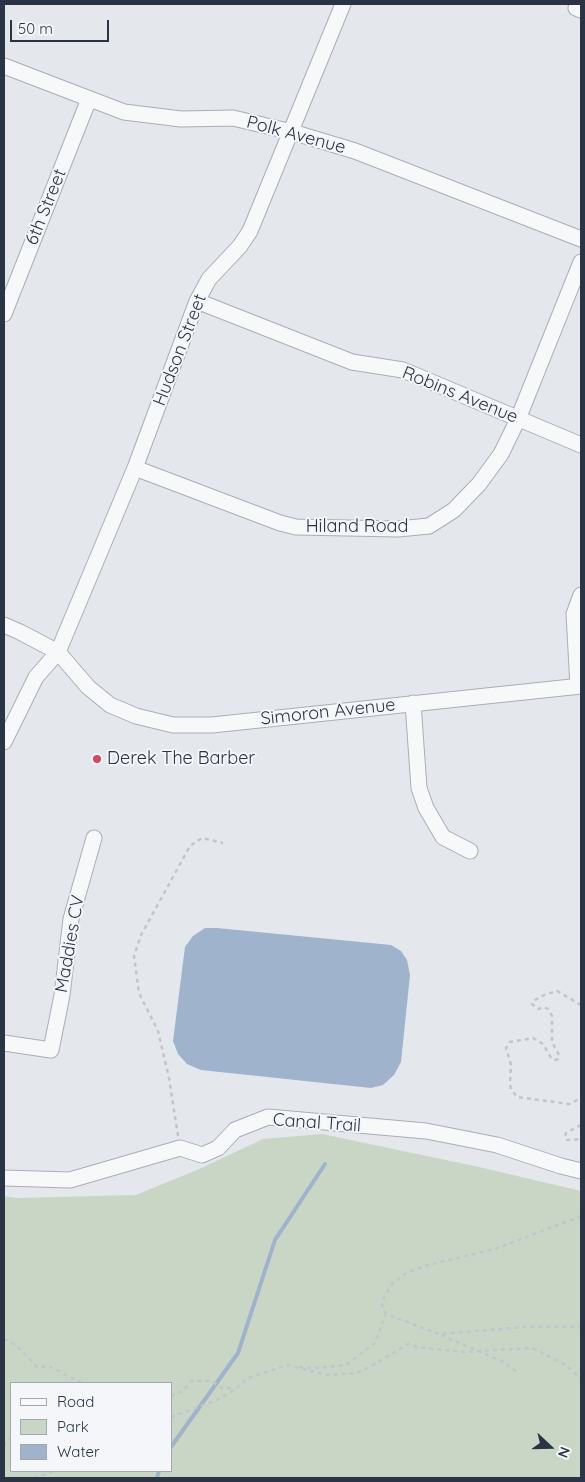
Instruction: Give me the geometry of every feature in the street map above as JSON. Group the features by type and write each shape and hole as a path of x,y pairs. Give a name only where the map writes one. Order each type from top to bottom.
{"street":[{"name":"Hudson Street","path":"4,742 36,677 58,652 135,468 197,301 209,279 240,246 250,231 343,4"},
{"name":"Polk Avenue","path":"4,66 124,112 181,118 233,118 292,132 355,151 581,239"},
{"name":"6th Street","path":"4,314 89,99"},
{"name":"Hiland Road","path":"135,468 280,523 296,526 414,528 429,526 454,510 479,484 501,454 518,418 581,262"},
{"name":"Robins Avenue","path":"197,301 352,362 403,370 581,445"},
{"path":"580,686 574,614 581,595"},
{"path":"4,625 58,652"},
{"name":"Simoron Avenue","path":"58,652 88,687 110,705 136,716 173,724 212,724 580,686"},
{"path":"413,704 419,788 426,808 443,836 470,851"},
{"name":"Maddies CV","path":"4,1043 52,1050 62,995 71,919 94,838"},
{"name":"Canal Trail","path":"180,1148 202,1155 218,1148 235,1130 268,1117 426,1131 497,1145 581,1171"},
{"path":"4,1178 70,1180 180,1148"}],"path":[{"path":"180,1148 169,1078 158,1031 139,993 134,956 140,935 190,846 202,838 222,843"},
{"path":"581,1005 557,991 544,995 532,1004 538,1009 544,1007 548,1009 552,1016 552,1042 559,1056 558,1059 551,1058 543,1044 533,1038 510,1042 506,1048 511,1065 511,1089 517,1097 569,1104 581,1098"},
{"path":"581,1125 566,1133 565,1137 567,1140 581,1139"},
{"path":"172,1417 217,1400 248,1378 288,1365 316,1368 346,1365 375,1343 386,1314 382,1305 384,1297 392,1284 405,1274 424,1266 498,1248 581,1216"},
{"path":"386,1314 504,1362 518,1373"},
{"path":"439,1334 526,1327 581,1327"},
{"path":"4,1339 16,1345 37,1367 51,1367 80,1382"},
{"path":"288,1365 326,1375 342,1375 357,1373 368,1368 408,1344 417,1348 463,1352 532,1348 566,1365 581,1379"},
{"path":"172,1396 183,1391 191,1381 211,1381 222,1388 236,1388"},
{"path":"34,1478 52,1472"}],"green space":[{"path":"322,1134 479,1167 581,1191 581,1478 4,1478 4,1196 17,1198 136,1195 197,1170 263,1139"}],"water":[{"path":"205,928 391,945 401,951 407,960 410,975 401,1062 394,1075 383,1085 371,1088 201,1070 187,1064 178,1054 173,1041 185,947 193,936"}],"waterway":[{"path":"172,1446 238,1353 275,1240 325,1164"},
{"path":"157,1478 159,1472"}],"place":[{"name":"Derek The Barber","path":"97,759"}]}
